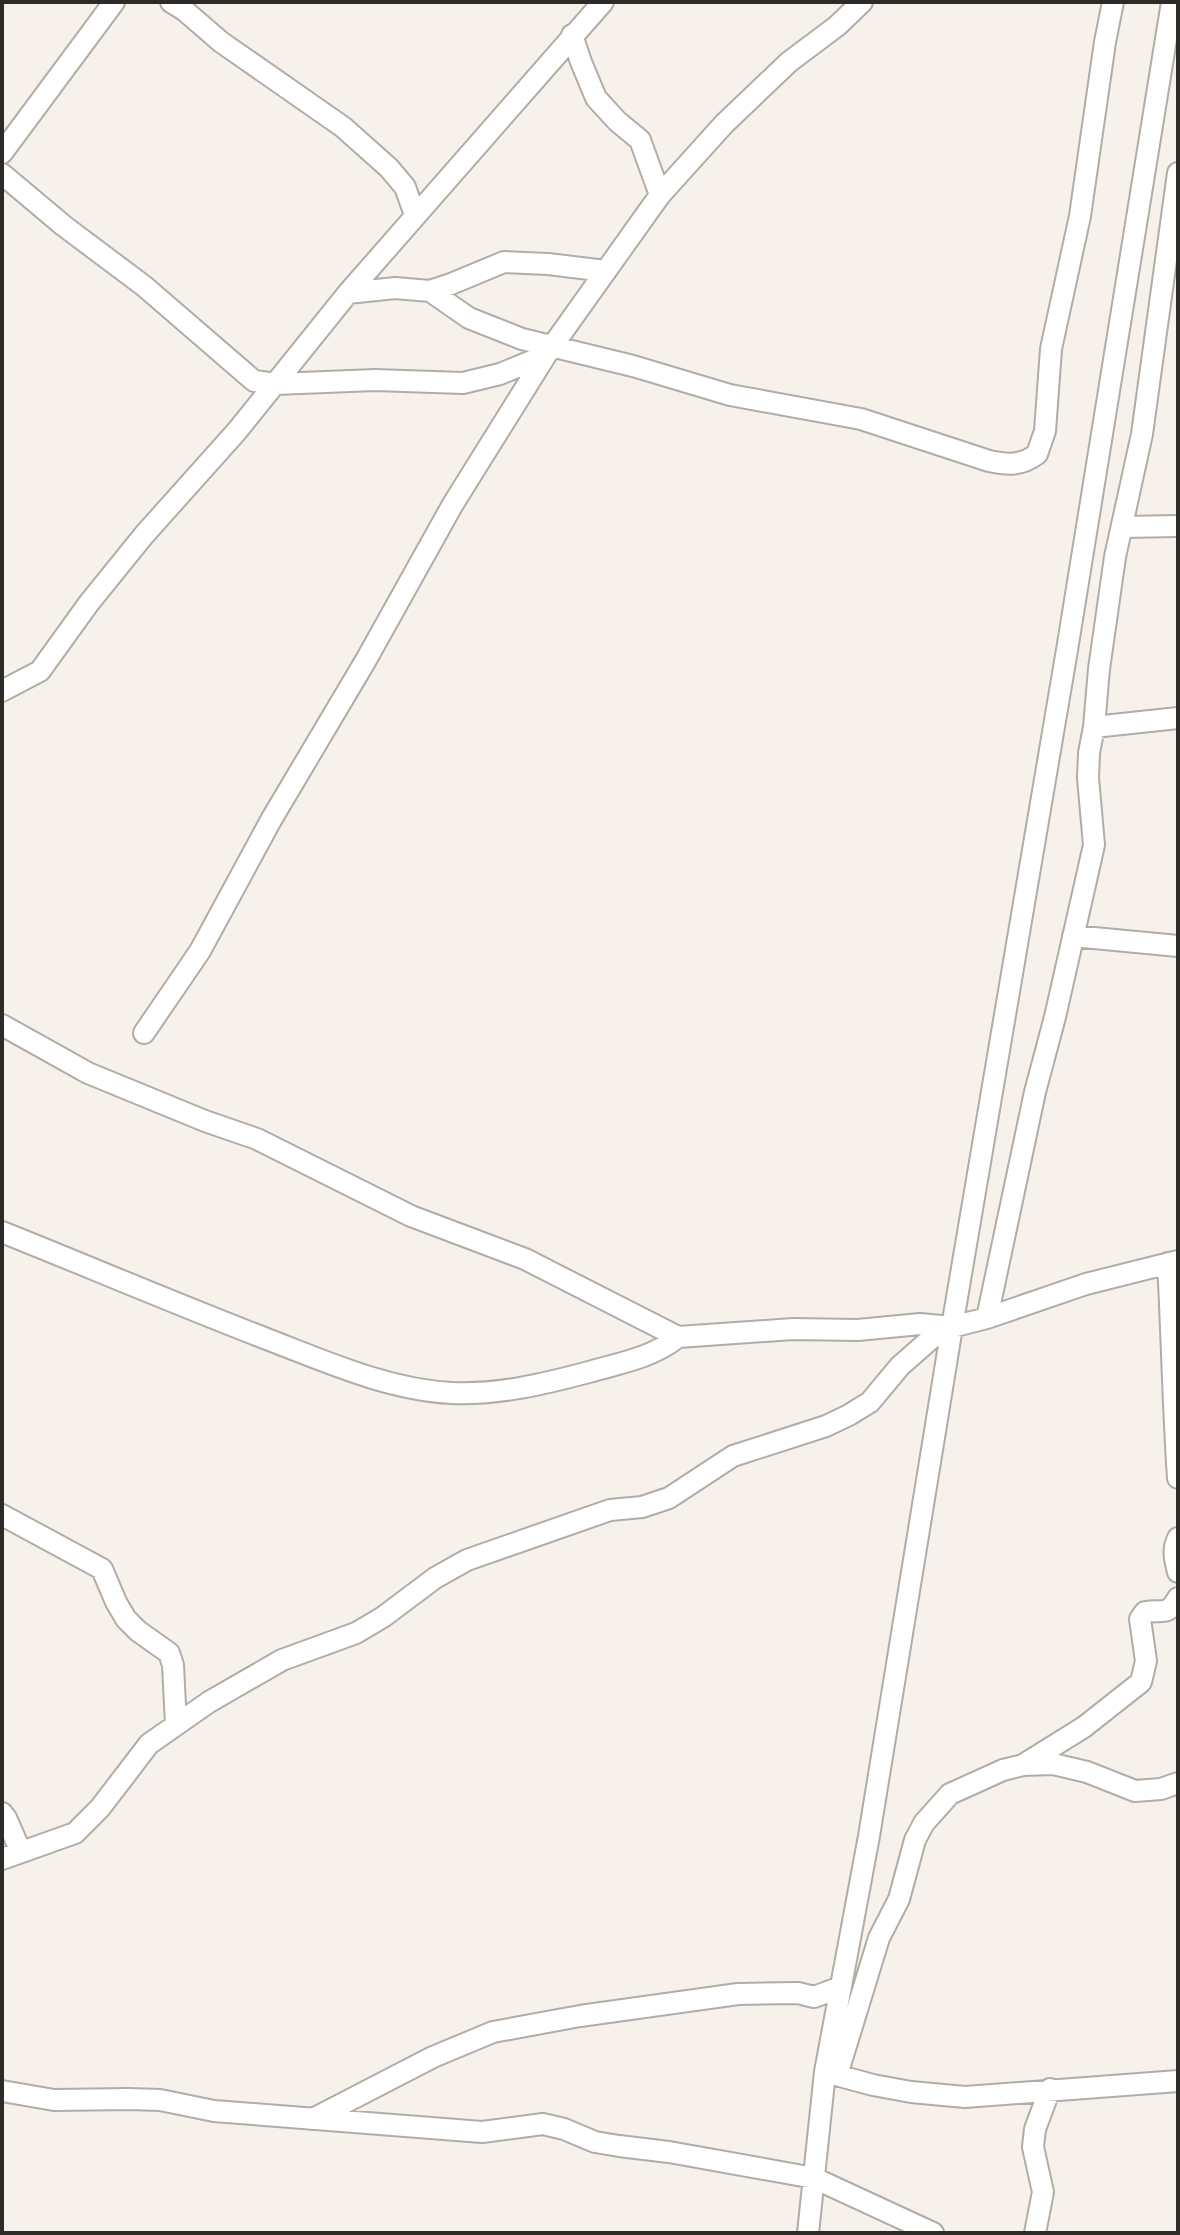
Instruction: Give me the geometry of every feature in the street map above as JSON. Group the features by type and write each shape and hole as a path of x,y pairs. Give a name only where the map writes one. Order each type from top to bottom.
{"street":[{"path":"2,153 114,2"},
{"path":"171,2 221,42 343,127 389,168 405,187 415,215"},
{"path":"2,691 40,671 144,535 237,431 415,215 603,2"},
{"path":"144,1033 200,951 271,820 366,660 453,504 550,351 660,195 735,113 789,62 837,26 862,2"},
{"path":"430,291 469,318 550,351 633,366 730,395 861,419 989,461 1020,464 1037,454 1045,431 1051,349 1080,216 1113,2"},
{"path":"808,2233 841,1987 869,1836 946,1327 1073,619 1172,2"},
{"path":"572,35 596,98 640,140 660,195"},
{"path":"987,1318 1035,1092 1094,845 1089,753 1110,589 1171,264 1178,173"},
{"path":"2,174 64,226 144,286 254,381 276,384 375,380 463,383 500,374 550,351"},
{"path":"348,293 395,288 430,291 504,262 606,271"},
{"path":"1123,527 1178,526"},
{"path":"1094,727 1178,718"},
{"path":"1073,936 1178,946"},
{"path":"2,1025 88,1073 257,1139 411,1216 525,1259 678,1337 793,1329 858,1330 920,1324 946,1327 987,1318 1086,1284 1173,1262 1178,1478"},
{"path":"2,1232 309,1355 396,1385 451,1393 508,1390 647,1356 678,1337"},
{"path":"2,1813 6,1818 12,1856 75,1833 100,1808 149,1744 209,1702 282,1660 356,1633 435,1578 467,1560 610,1510 642,1507 669,1498 733,1456 826,1426 849,1415 870,1402 900,1366 946,1327"},
{"path":"2,1515 102,1569 126,1619 169,1653 173,1665 176,1725"},
{"path":"1178,1538 1174,1545 1178,1572"},
{"path":"1023,1765 1084,1727 1141,1682 1146,1661 1140,1619 1145,1612 1162,1613 1172,1608 1178,1598"},
{"path":"831,2073 879,1938 899,1899 915,1840 924,1823 950,1794 1003,1770 1023,1765 1053,1764 1076,1769 1135,1791 1161,1789 1178,1783"},
{"path":"313,2119 433,2057 493,2032 580,2016 738,1994 798,1993 814,1997 841,1987"},
{"path":"831,2073 911,2092 965,2097 1178,2081"},
{"path":"1035,2233 1043,2192 1033,2147 1035,2129 1050,2089"},
{"path":"2,2091 54,2100 160,2100 214,2111 482,2132 543,2124 595,2142 814,2178 933,2233"}]}
